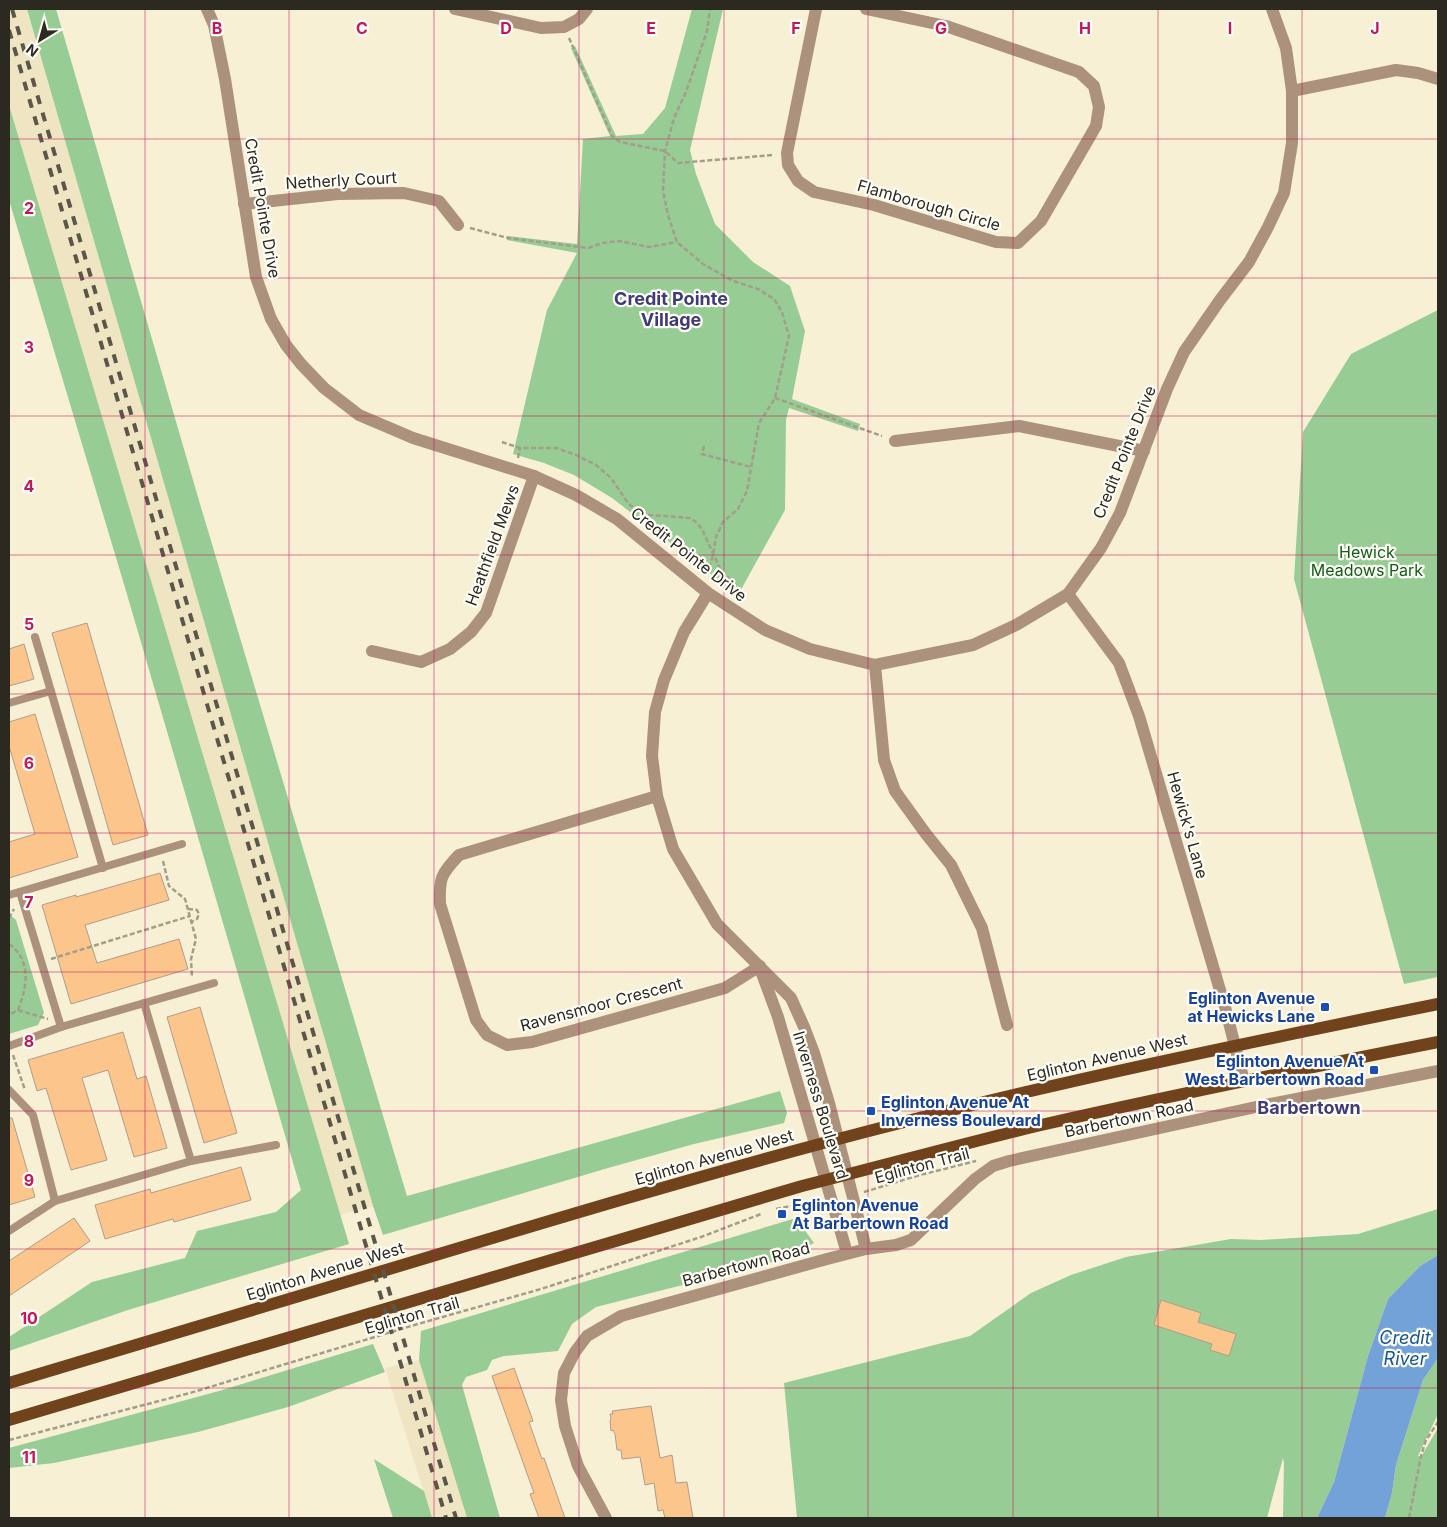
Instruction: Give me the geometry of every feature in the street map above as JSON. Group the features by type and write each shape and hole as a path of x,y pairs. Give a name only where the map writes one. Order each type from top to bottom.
{"main road":[{"name":"Eglinton Avenue West","path":"9,1383 642,1194 815,1146 949,1111 1235,1045 1438,1004"},
{"path":"9,1420 846,1174 1033,1127 1244,1080 1438,1042"}],"street":[{"name":"Credit Pointe Drive","path":"208,9 214,26 225,79 256,277 271,318 296,358 324,388 359,415 399,432 534,476 576,495 618,520 708,593 765,630 810,649 875,665 974,644 1016,625 1068,594 1101,548 1120,513 1167,389 1184,352 1249,262 1284,192 1292,143 1292,90 1286,48 1272,9"},
{"path":"454,9 541,28 564,27 579,19 587,9"},
{"name":"Flamborough Circle","path":"816,9 787,153 788,166 798,181 814,192 874,205 996,242 1018,242 1041,221 1096,126 1099,107 1094,86 1080,72 946,26 866,9"},
{"path":"1292,90 1396,70 1418,73 1438,79"},
{"name":"Netherly Court","path":"244,204 338,194 404,193 440,201 458,224"},
{"path":"896,441 1019,426 1144,451"},
{"name":"Heathfield Mews","path":"372,651 421,662 450,649 472,632 486,614 534,476"},
{"name":"Inverness Boulevard","path":"708,593 684,632 664,680 656,712 652,756 657,796 673,849 718,924 791,998 814,1053 866,1249"},
{"name":"Hewick's Lane","path":"1068,594 1118,663 1139,716 1244,1080"},
{"path":"875,665 884,760 895,791 951,865 982,928 1007,1025"},
{"name":"Ravensmoor Crescent","path":"657,796 459,855 445,869 439,884 440,904 476,1020 487,1035 507,1045 532,1042 725,988 760,966"},
{"name":"Inverness Boulevard","path":"760,966 778,1017 847,1254"},
{"name":"Barbertown Road","path":"606,1518 578,1466 565,1426 561,1400 564,1373 575,1352 587,1336 621,1316 866,1249 896,1245 911,1240 976,1179 993,1166 1009,1161 1266,1104 1438,1071"}],"lane":[{"path":"35,637 102,868"},
{"path":"9,703 51,691"},
{"path":"9,896 182,844"},
{"path":"20,892 62,1027"},
{"path":"9,1046 62,1027 214,983"},
{"path":"144,1003 191,1161"},
{"path":"9,1090 34,1115 54,1201"},
{"path":"9,1231 54,1201 191,1161 276,1145"}],"path":[{"path":"707,576 716,537 723,522 738,509 747,491 759,423 775,398 789,336 782,312 774,299 758,289 733,281 703,264 677,242 668,215 663,191 664,151 674,118 686,92 707,31 710,9"},
{"path":"564,27 612,136 620,142 664,151 678,163 787,153"},
{"path":"458,224 508,238 588,248 619,242 649,247 677,242"},
{"path":"775,398 896,441"},
{"path":"502,442 520,448 556,448 576,455 596,465 611,478 628,503 637,511 650,515 690,518 702,529 721,571 738,586"},
{"path":"704,446 700,454 751,467"},
{"path":"160,850 169,886 185,899 196,939 191,959 192,989"},
{"path":"188,909 197,910 199,914 198,919 191,922"},
{"path":"41,962 190,916"},
{"path":"9,944 15,948 26,966 24,995 18,1010 9,1015"},
{"path":"18,1010 44,1017 62,1027"},
{"path":"9,1046 25,1088 26,1106"},
{"name":"Eglinton Trail","path":"870,1191 978,1161 979,1163"},
{"name":"Eglinton Trail","path":"9,1440 190,1393 541,1289 701,1237 776,1209 796,1205 818,1205"},
{"path":"1409,1518 1420,1456 1426,1440 1438,1422"}],"shaded area":[{"path":"9,9 27,9 373,1206 340,1215 9,105"},
{"path":"419,1360 467,1518 432,1518 385,1368"}],"green space":[{"path":"27,9 56,9 200,504 407,1196 780,1091 787,1113 784,1123 694,1144 608,1168 383,1235 373,1206"},
{"path":"692,9 723,9 690,150 696,174 715,224 753,262 790,286 805,331 792,399 860,424 858,431 789,408 786,420 785,510 738,595 612,498 574,475 544,463 513,454 547,310 577,253 507,240 507,236 577,244 583,139 610,136 571,48 575,46 616,136 643,134 665,108"},
{"path":"9,105 349,1244 128,1310 9,1351 9,1337 92,1282 185,1258 197,1231 276,1212 301,1190 126,591 9,200"},
{"name":"Hewick Meadows Park","path":"1438,310 1438,977 1404,984 1294,579 1303,432 1351,354"},
{"path":"9,914 16,920 44,1013 38,1025 9,1034"},
{"path":"1438,1209 1438,1255 1420,1266 1388,1299 1368,1356 1334,1482 1317,1518 1283,1518 1283,1458 1267,1518 797,1518 784,1383 970,1336 1031,1293 1071,1275 1126,1257 1231,1239 1261,1240 1358,1234"},
{"path":"796,1218 814,1243 781,1260 596,1307 572,1324 558,1351 504,1356 492,1360 487,1370 466,1377 462,1385 500,1518 467,1518 419,1360 421,1331"},
{"path":"373,1344 385,1372 288,1407 198,1432 54,1463 9,1468 9,1448 219,1391"},
{"path":"1438,1358 1438,1414 1418,1456 1421,1457 1438,1428 1438,1518 1385,1518 1392,1493 1396,1465 1423,1380"},
{"path":"374,1459 424,1491 432,1518 393,1518"}],"water":[{"name":"Credit River","path":"1438,1255 1438,1358 1423,1380 1396,1465 1392,1493 1385,1518 1317,1518 1334,1482 1368,1356 1388,1299 1420,1266"}],"building":[{"path":"87,623 148,835 113,845 52,633"},
{"path":"24,644 34,679 9,686 9,649"},
{"path":"35,714 78,857 9,878 9,842 35,834 9,746 9,722"},
{"path":"160,873 169,900 85,925 97,963 179,939 188,969 71,1004 42,905"},
{"path":"200,1007 237,1133 204,1143 167,1017"},
{"path":"123,1032 137,1079 146,1076 167,1148 134,1157 108,1070 82,1078 107,1160 71,1170 46,1088 37,1091 28,1060"},
{"path":"9,1118 12,1118 35,1197 9,1205"},
{"path":"241,1167 251,1200 174,1222 173,1219 105,1239 95,1205 150,1189 151,1193"},
{"path":"74,1218 90,1241 9,1296 9,1261"},
{"path":"1161,1300 1201,1313 1198,1322 1236,1334 1229,1356 1210,1350 1212,1344 1154,1325"},
{"path":"514,1368 533,1421 529,1422 565,1518 539,1518 530,1494 534,1493 492,1376"},
{"path":"651,1406 660,1458 672,1455 676,1483 687,1482 693,1518 665,1518 663,1510 658,1511 654,1483 645,1485 640,1457 622,1459 621,1450 617,1450 615,1434 613,1430 611,1431 610,1414 613,1414 612,1411"}],"railway":[{"path":"12,9 456,1518"},
{"path":"9,30 446,1518"}],"place":[{"name":"Eglinton Avenue at Hewicks Lane","path":"1325,1007"},
{"name":"Eglinton Avenue At West Barbertown Road","path":"1374,1070"},
{"name":"Eglinton Avenue At Inverness Boulevard","path":"871,1111"},
{"name":"Eglinton Avenue At Barbertown Road","path":"782,1214"}],"district":[{"name":"Credit Pointe Village","path":"671,309"},
{"name":"Barbertown","path":"1309,1108"}]}
